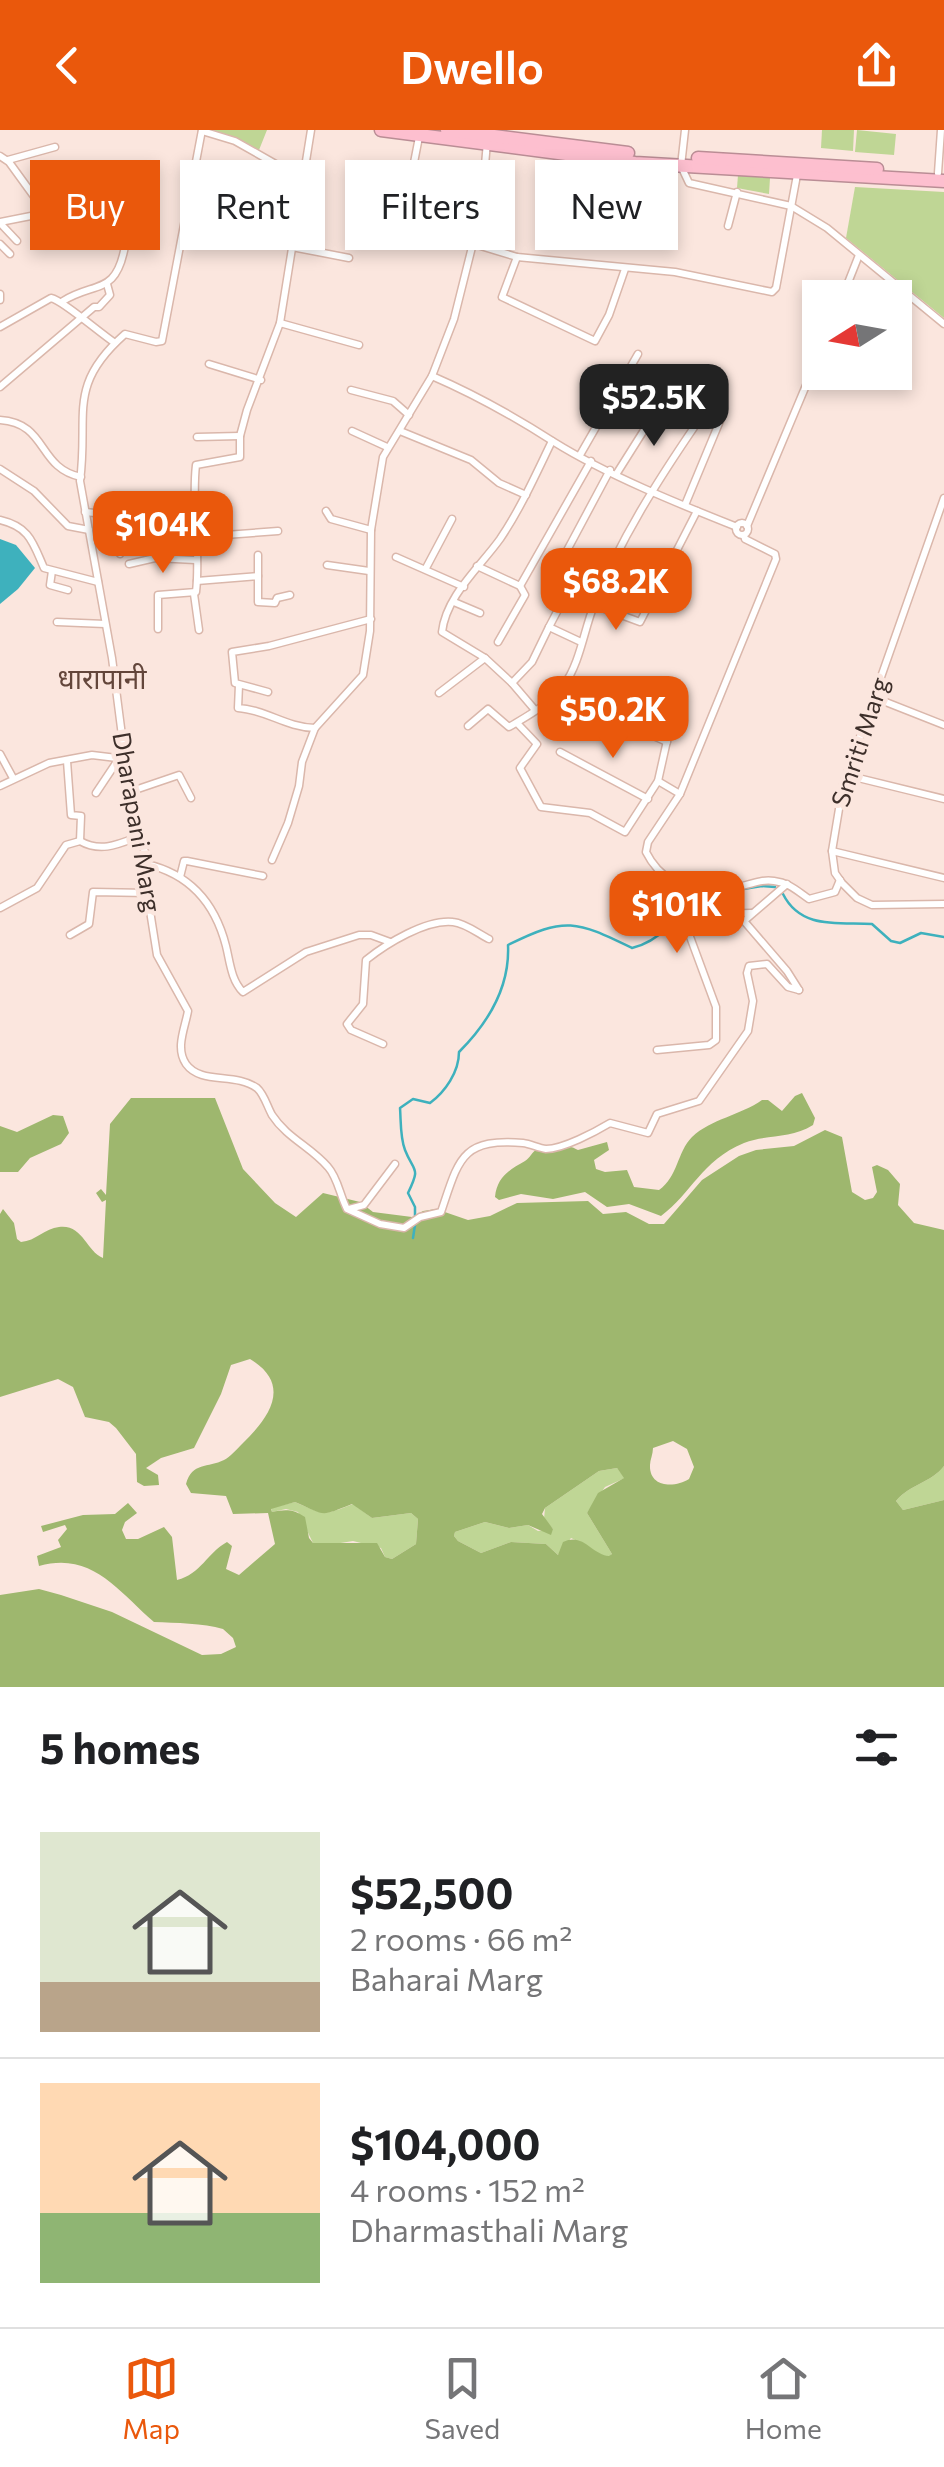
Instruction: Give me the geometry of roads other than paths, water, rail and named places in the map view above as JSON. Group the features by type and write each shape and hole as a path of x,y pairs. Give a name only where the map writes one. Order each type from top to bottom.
{"highway":[{"path":"381,130 797,174 942,176"},
{"path":"447,130 470,131 488,140 508,134 682,161 942,176"}],"street":[{"path":"63,301 81,321 115,343 130,334 156,342 162,340 202,130 268,160"},
{"path":"305,160 311,130"},
{"path":"684,130 682,161 688,182 791,206 827,228 944,324"},
{"path":"941,130 942,176"},
{"path":"408,160 410,133"},
{"path":"488,140 488,160"},
{"path":"30,193 3,158 55,148"},
{"path":"494,250 517,257 674,272 772,292 776,288 797,174"},
{"path":"728,226 737,192"},
{"path":"0,223 30,216"},
{"path":"0,223 17,241"},
{"path":"0,244 10,254"},
{"path":"0,327 50,298 63,301 107,284 124,250"},
{"path":"199,630 194,594 198,537 193,516 196,465 240,457 240,436 250,400 280,323 292,250"},
{"path":"308,250 349,258"},
{"path":"272,860 288,823 302,762 316,728 364,676 370,619 371,530 387,447 432,376 454,319 472,250"},
{"path":"849,280 859,255"},
{"path":"517,257 502,297 596,341 626,269"},
{"path":"0,388 87,312 110,297 107,284"},
{"path":"280,323 359,345"},
{"name":"Dharapani Marg","path":"115,343 85,387 85,457 80,476 106,624 121,760 147,856 157,955 188,1012 180,1040 182,1060 204,1076 230,1076 260,1090 272,1115 291,1138 320,1158 334,1175 347,1209"},
{"path":"580,455 638,354"},
{"path":"209,364 261,380"},
{"path":"432,376 520,418 591,461 737,527"},
{"path":"351,390 393,401 409,415"},
{"path":"744,535 804,390"},
{"path":"512,683 532,662 570,587 555,573 614,472 646,427 654,406"},
{"path":"685,505 722,416"},
{"path":"0,420 22,424 36,435 50,461 69,474 80,476"},
{"path":"468,726 487,709 506,728 552,700 568,680 594,604 654,490 697,423"},
{"path":"352,431 387,447"},
{"path":"400,431 471,460 499,483 526,495"},
{"path":"197,437 240,436"},
{"path":"535,710 485,658 442,632 443,620 477,566 499,540 552,440"},
{"path":"520,586 591,461"},
{"path":"0,469 34,491 68,526 89,530"},
{"name":"Smriti Marg","path":"840,880 832,851 837,806 943,501"},
{"path":"326,511 331,519 371,530"},
{"path":"85,512 152,519 193,516"},
{"path":"594,604 640,622 697,512"},
{"path":"112,516 120,554"},
{"path":"426,568 452,519"},
{"path":"0,520 24,529 39,550 41,564 52,571 98,582"},
{"path":"737,527 741,523 747,526"},
{"path":"737,527 738,534 744,535"},
{"path":"198,537 278,531"},
{"path":"744,535 775,554 776,559 680,794 646,844 648,857 658,871 689,890 734,888 769,880 788,884 809,900 835,892 840,880 857,898 872,905 944,904"},
{"path":"258,555 258,602 275,603 277,598 290,595"},
{"path":"396,557 464,588"},
{"path":"129,564 155,558 196,560"},
{"path":"326,565 370,570"},
{"path":"477,566 520,586 525,595 498,642"},
{"path":"52,571 48,583 68,590"},
{"path":"197,581 258,576"},
{"path":"158,629 158,595 194,594"},
{"path":"454,602 480,613"},
{"path":"268,692 234,682 232,652 370,619"},
{"path":"57,622 106,624"},
{"path":"549,627 581,642"},
{"path":"438,694 485,658"},
{"path":"516,722 537,744 520,768 541,807 590,813 625,832 658,781 673,714 568,680"},
{"path":"239,684 238,708 252,709 288,725 316,728"},
{"path":"872,697 944,725"},
{"path":"552,700 618,732"},
{"path":"642,731 668,742"},
{"path":"560,752 648,798"},
{"path":"0,754 13,778"},
{"path":"0,786 49,763 92,755 121,760 96,793"},
{"path":"67,761 72,815 81,816 80,841"},
{"path":"132,791 179,775 191,798"},
{"path":"846,776 944,799"},
{"path":"658,781 680,794"},
{"path":"0,908 38,888 66,845 80,841 90,847 111,847 140,836"},
{"path":"832,851 944,878"},
{"path":"180,877 184,861 188,860 263,876"},
{"path":"146,864 166,868 198,889 216,917 232,974 242,992 306,952 360,935 390,942"},
{"path":"347,1209 380,1224 404,1228 420,1217 441,1212 460,1162 472,1148 501,1142 550,1148 586,1138 610,1123 648,1133 657,1114 699,1101 748,1032 754,1002 747,973 750,966 768,964 788,987 799,990 744,924 751,913 788,884"},
{"path":"70,935 89,924 93,892 148,893"},
{"path":"657,1050 709,1046 716,1040 716,1006 688,934 712,914 751,913"},
{"path":"383,1044 346,1024 363,1004 366,960 410,932 452,922 489,939"},
{"path":"347,1209 364,1206 395,1164"}],"water":[{"path":"0,539 16,545 35,568 0,604"}],"waterway":[{"path":"731,891 775,887"},
{"path":"415,1217 408,1193 415,1170 403,1145 400,1108 413,1099 430,1103 450,1081 459,1052 479,1029 501,990 508,945 544,929 571,925 632,948 660,934 692,894 703,892"},
{"path":"783,894 791,906 810,919 872,924 891,941 900,943 921,933 944,937"},
{"path":"413,1238 415,1225"}],"district":[{"name":"धारापानी","path":"102,679"}]}
